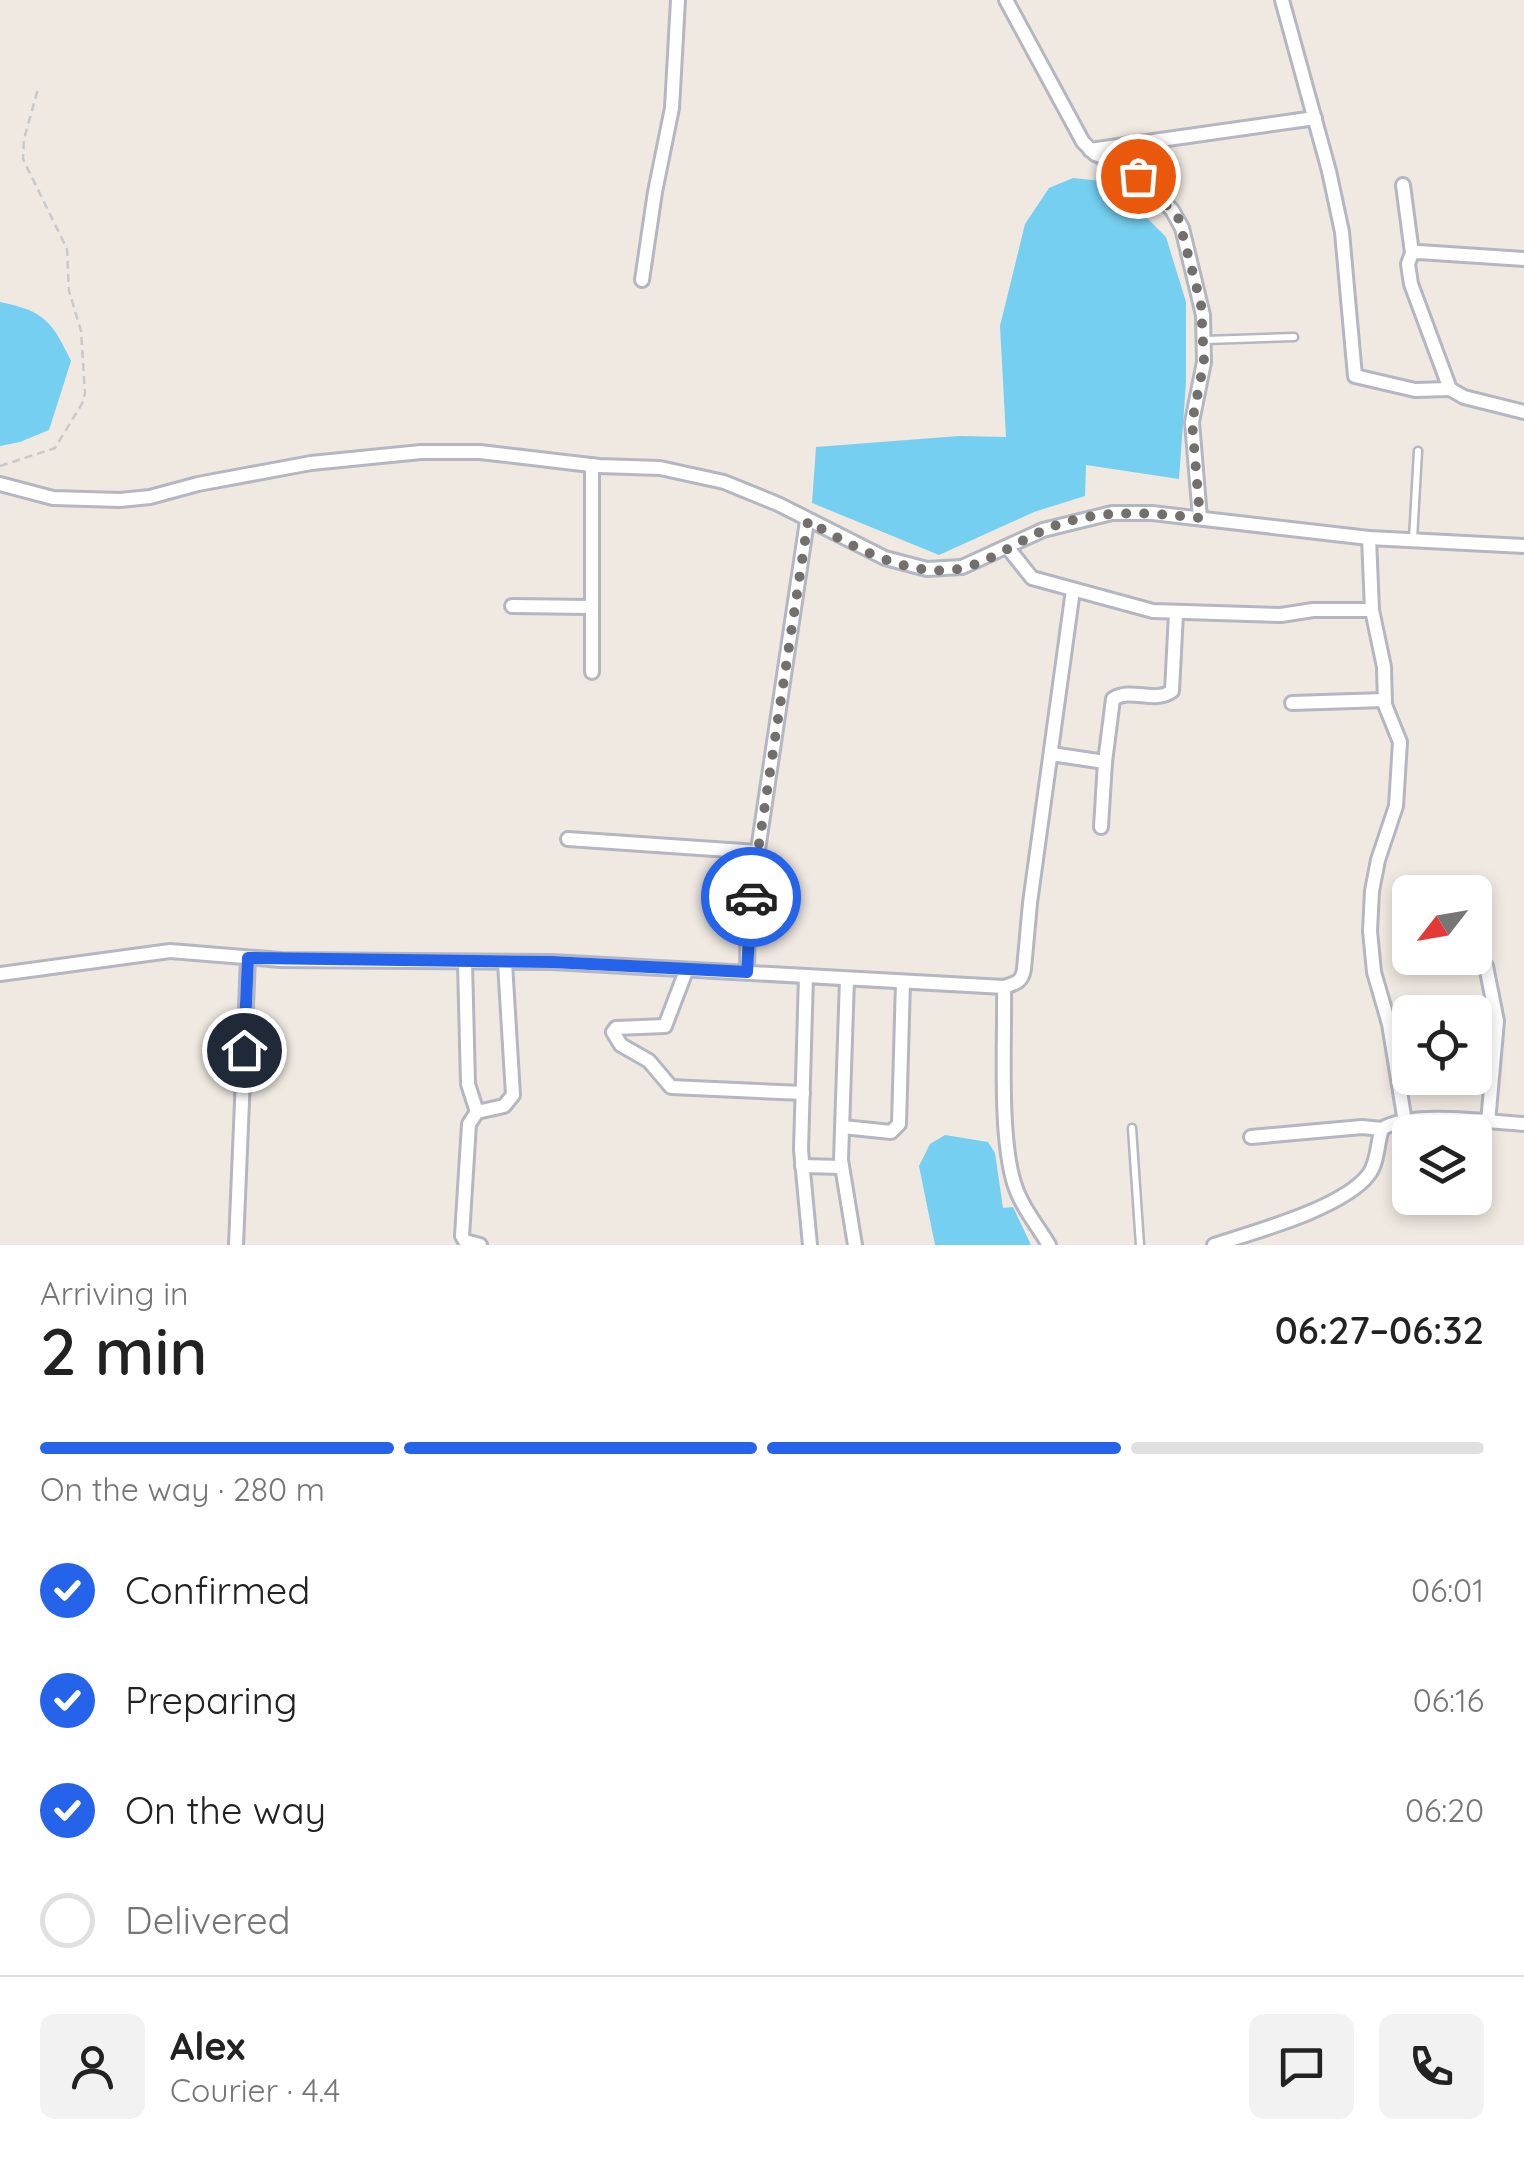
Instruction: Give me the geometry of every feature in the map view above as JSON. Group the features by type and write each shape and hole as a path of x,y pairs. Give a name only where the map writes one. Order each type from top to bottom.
{"street":[{"path":"642,280 654,192 672,108 678,0"},
{"path":"1006,0 1089,150 1138,176 1178,217 1201,304 1204,340 1203,375 1192,422 1200,518"},
{"path":"1282,0 1342,232 1355,376 1414,390 1450,389 1464,397 1524,412"},
{"path":"1089,150 1315,118"},
{"path":"1403,185 1412,253 1408,264 1411,284 1450,389"},
{"path":"1412,253 1524,258"},
{"path":"0,484 53,498 120,500 311,463 421,452 480,452 592,465 660,468 724,482 778,504 884,558 927,569 962,568 1044,530 1099,514 1152,513 1369,538 1524,546"},
{"path":"592,465 592,672"},
{"path":"747,972 748,917 808,521"},
{"path":"1369,538 1372,610 1384,667 1384,700 1399,735 1396,806 1372,891 1370,931 1374,972 1389,1024 1405,1115"},
{"path":"1008,548 1032,578 1108,601 1176,613 1281,616 1313,610 1372,610"},
{"path":"0,974 157,951 248,958 552,962 1004,987 1020,981 1024,969 1073,590"},
{"path":"512,606 591,607"},
{"path":"1101,828 1112,706 1123,693 1160,697 1172,691 1176,613"},
{"path":"1292,703 1384,700"},
{"path":"1050,754 1104,762"},
{"path":"568,839 758,852"},
{"path":"236,1245 248,958"},
{"path":"465,963 468,1084 476,1112 469,1124 462,1228 469,1244"},
{"path":"476,1112 504,1106 513,1095 505,963"},
{"path":"686,971 669,1022 659,1028 616,1028 613,1032 621,1044 648,1060 671,1086 803,1093"},
{"path":"1488,975 1496,1021 1489,1115"},
{"path":"806,976 802,1166 810,1245"},
{"path":"848,979 842,1167 855,1245"},
{"path":"843,1127 891,1132 898,1124 903,982"},
{"path":"1004,987 1011,1173 1020,1198 1049,1245"},
{"path":"1492,1122 1524,1124"},
{"path":"1251,1136 1362,1127 1382,1129 1392,1123"},
{"path":"1214,1245 1288,1222 1322,1207 1363,1180 1373,1166 1382,1129"},
{"path":"802,1166 842,1167"}],"lane":[{"path":"1204,340 1294,337"},
{"path":"1413,540 1418,451"},
{"path":"1132,1128 1140,1245"}],"path":[{"path":"0,466 54,448 85,393 81,331 69,291 67,249 22,158 38,89"}],"water":[{"path":"1073,178 1111,182 1166,237 1186,302 1186,382 1179,479 1086,465 1085,496 1034,512 939,555 812,503 816,447 959,436 1006,437 1000,326 1025,224 1049,188"},
{"path":"0,302 45,320 71,361 49,430 0,446"},
{"path":"945,1135 988,1142 995,1153 1003,1208 1013,1207 1031,1245 935,1245 919,1166 930,1144"}],"way so far":[{"path":"751,897 808,521 898,563 949,570 962,568 1044,530 1099,514 1152,513 1200,518 1192,422 1203,375 1203,315 1178,217 1138,176"}],"route":[{"path":"244,1050 248,958 552,962 747,972 751,897"}]}
